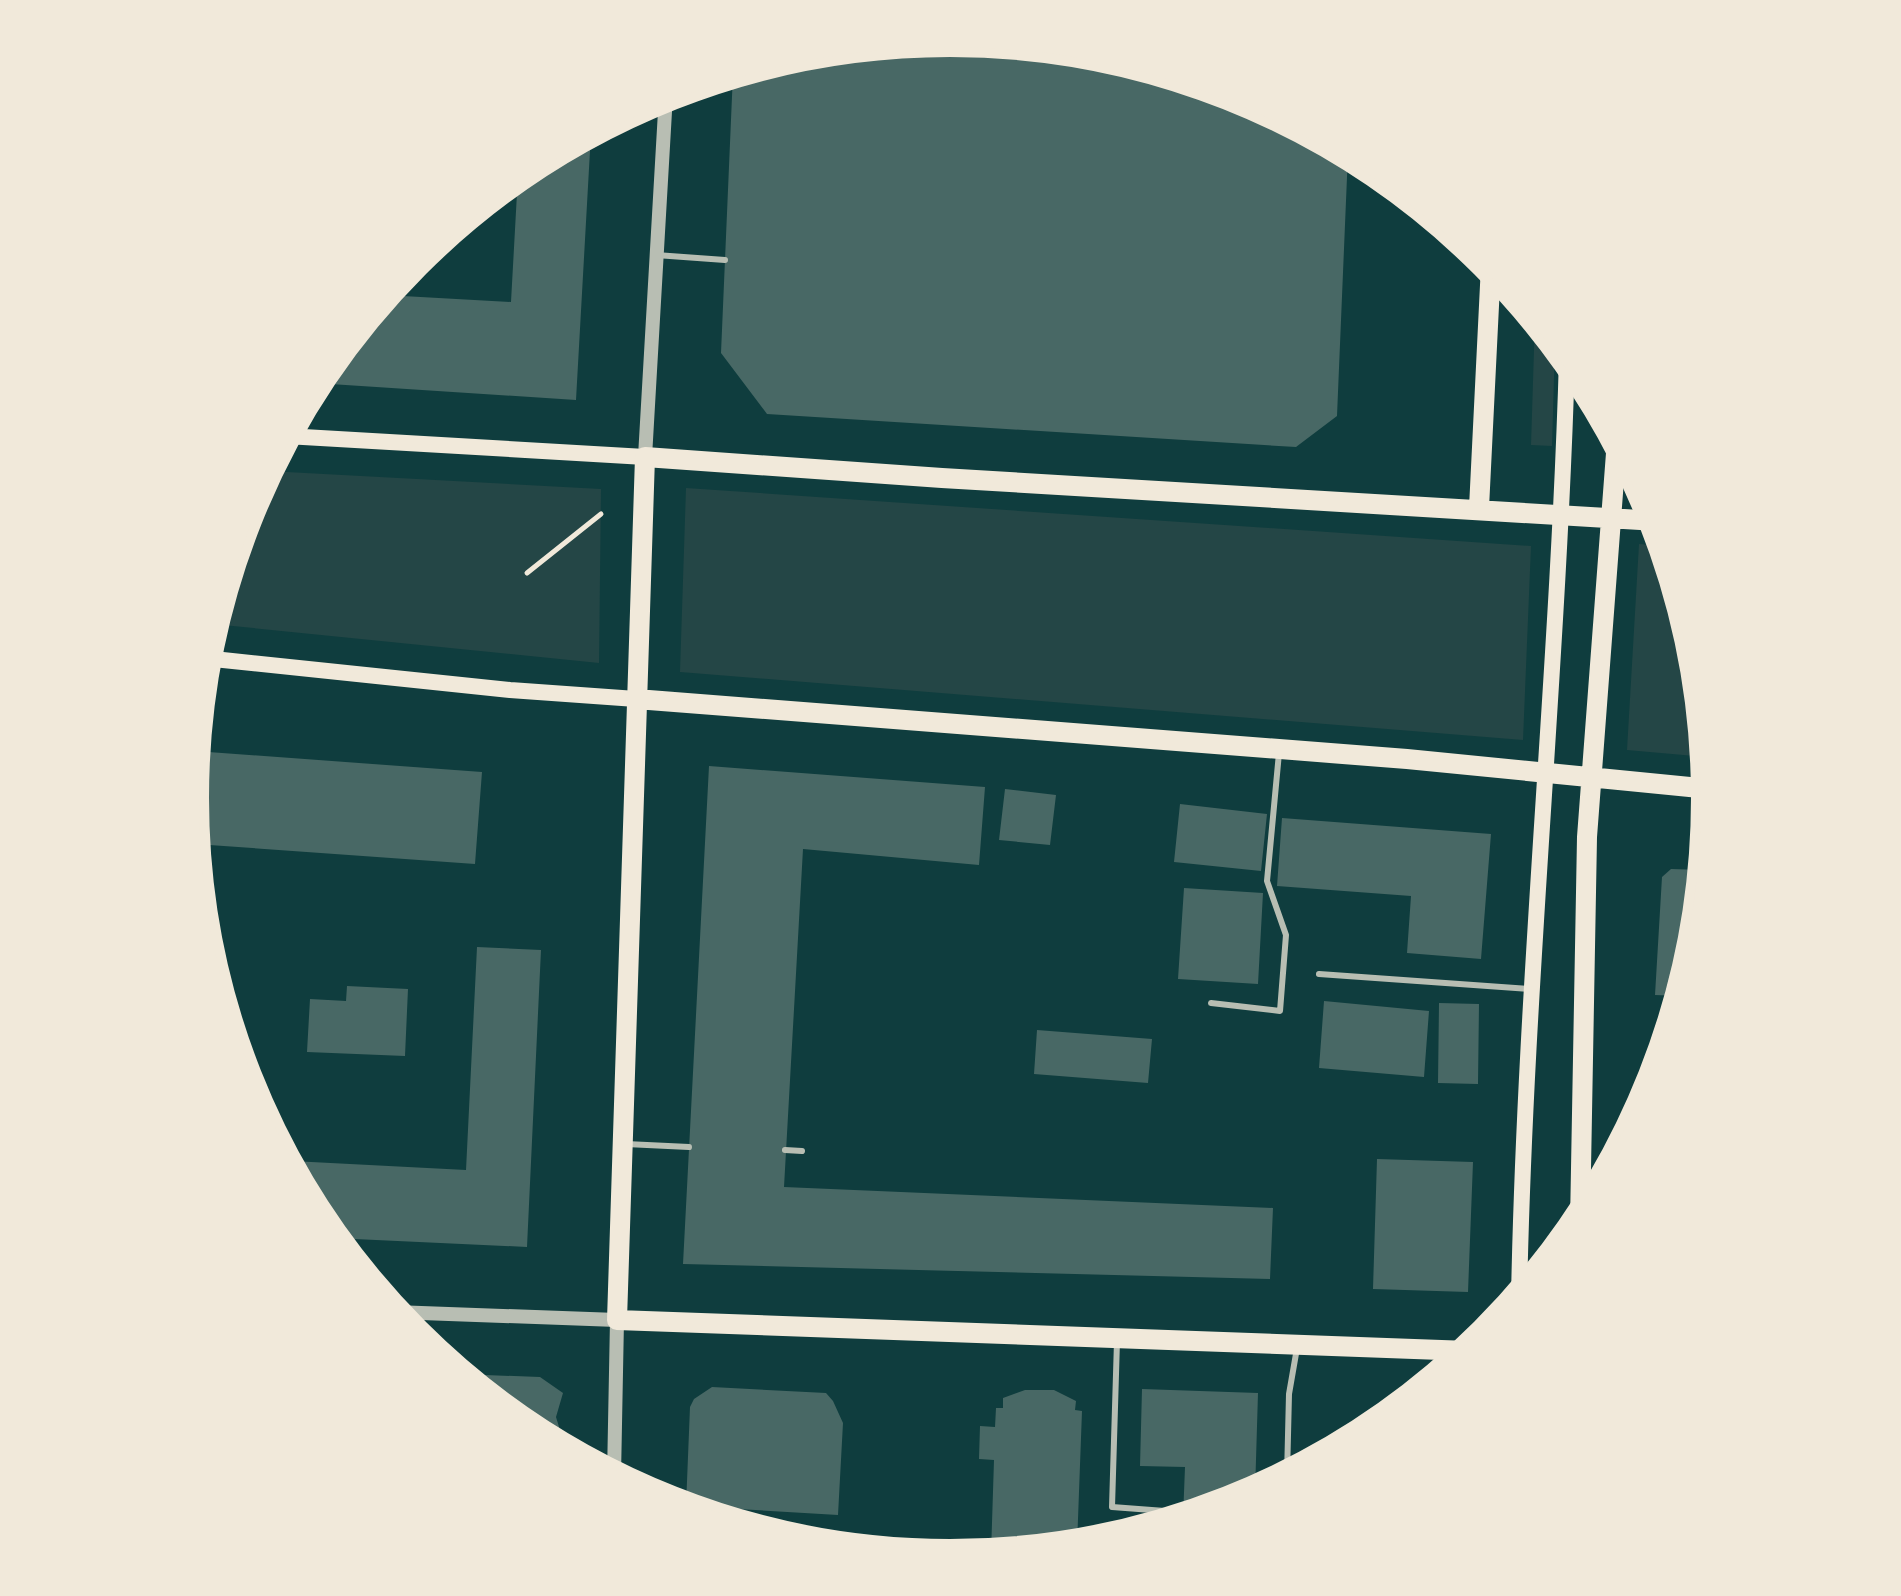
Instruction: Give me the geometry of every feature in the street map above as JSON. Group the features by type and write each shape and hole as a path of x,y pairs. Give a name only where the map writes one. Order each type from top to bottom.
{"main road":[{"path":"1479,508 1490,283"},
{"path":"1520,1279 1530,989 1547,771 1566,378"},
{"path":"298,437 1643,520"},
{"path":"645,457 617,1320 1117,1341 1451,1350"},
{"path":"1580,1197 1582,981 1591,776 1616,460"},
{"path":"218,659 510,690 1547,771 1696,787"}],"street":[{"path":"645,457 665,109"},
{"path":"411,1313 617,1320 614,1463"}],"lane":[{"path":"656,255 725,260"},
{"path":"1211,1003 1280,1011 1286,935 1267,881 1279,749"},
{"path":"1319,974 1530,989"},
{"path":"622,1144 689,1147"},
{"path":"785,1150 802,1151"},
{"path":"1117,1341 1112,1507 1165,1512"},
{"path":"1287,1463 1289,1394 1297,1346"}],"path":[{"path":"527,573 601,514"}],"shaded area":[{"path":"1534,335 1554,361 1552,446 1531,445"},
{"path":"279,472 601,489 599,663 225,625 244,558"},
{"path":"686,488 1531,546 1523,740 680,672"},
{"path":"1639,544 1652,545 1682,652 1695,756 1627,750"}],"building":[{"path":"950,52 1048,58 1144,77 1190,92 1280,129 1347,167 1337,416 1296,447 767,414 721,353 732,85 757,77 853,58 902,54"},
{"path":"590,145 576,400 330,384 399,296 511,302 517,191"},
{"path":"206,752 482,772 475,864 206,845"},
{"path":"709,766 985,787 979,865 803,849 784,1187 1273,1208 1270,1279 683,1264"},
{"path":"1005,789 1056,795 1050,845 999,840"},
{"path":"1180,804 1267,814 1261,871 1174,862"},
{"path":"1282,818 1491,834 1481,959 1407,953 1411,896 1277,886"},
{"path":"1671,869 1693,870 1682,944 1670,996 1655,995 1662,877"},
{"path":"1184,888 1263,893 1258,984 1178,979"},
{"path":"477,947 541,950 527,1247 349,1239 299,1161 466,1170"},
{"path":"347,986 408,989 405,1056 307,1052 310,999 346,1001"},
{"path":"1324,1001 1429,1011 1424,1077 1319,1068"},
{"path":"1439,1003 1479,1004 1478,1084 1438,1083"},
{"path":"1037,1030 1152,1039 1148,1083 1034,1074"},
{"path":"1377,1159 1473,1162 1468,1292 1373,1289"},
{"path":"478,1375 540,1377 563,1393 556,1417 561,1434"},
{"path":"712,1387 826,1393 843,1423 838,1515 724,1508 686,1495 690,1407 694,1399"},
{"path":"1142,1389 1258,1393 1255,1478 1183,1506 1185,1467 1140,1466"},
{"path":"1025,1390 1054,1390 1076,1401 1075,1410 1082,1411 1077,1533 991,1542 994,1460 979,1459 980,1426 995,1427 996,1408 1003,1408 1003,1398"}]}
